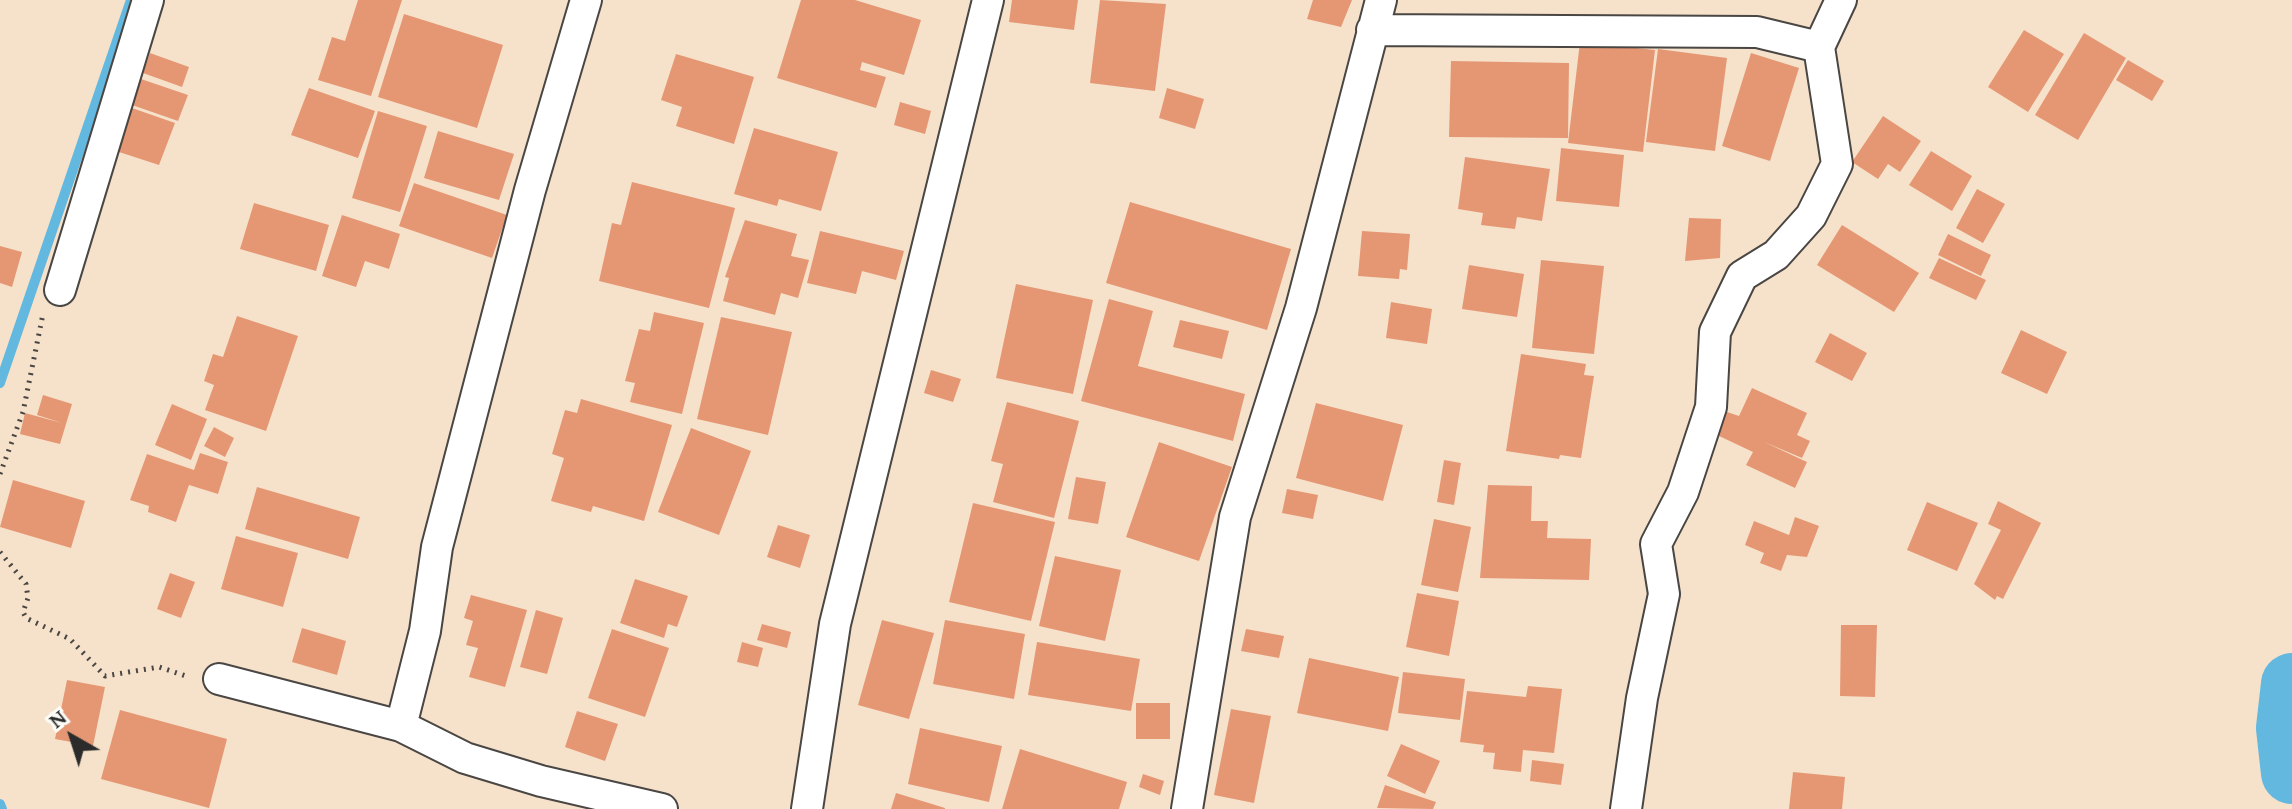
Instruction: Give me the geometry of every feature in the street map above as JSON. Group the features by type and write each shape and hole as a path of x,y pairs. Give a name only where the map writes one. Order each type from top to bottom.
{"street":[{"path":"60,290 148,0"},
{"path":"401,726 425,631 437,547 530,190 586,0"},
{"path":"807,809 835,624 988,0"},
{"path":"1187,809 1235,517 1301,308 1381,0"},
{"path":"1626,809 1642,698 1664,594 1656,544 1683,492 1711,407 1715,332 1742,276 1776,255 1811,216 1837,164 1819,47 1841,0"},
{"path":"1372,30 1757,32 1819,47"},
{"path":"219,679 401,726 465,758 619,804 662,809"}],"path":[{"path":"0,474 23,412 43,314 60,290"},
{"path":"0,552 26,584 28,598 23,612 26,618 70,639 105,676 159,667 178,676 219,679"}],"building":[{"path":"358,0 402,0 371,96 318,80 332,37 345,41"},
{"path":"801,0 855,0 921,20 904,75 862,62 860,70 886,77 876,108 777,78"},
{"path":"1012,0 1078,0 1074,30 1009,22"},
{"path":"1100,0 1166,4 1155,91 1090,83"},
{"path":"1313,0 1352,0 1341,27 1307,19"},
{"path":"404,14 503,45 477,128 378,97"},
{"path":"2024,30 2064,54 2028,112 1988,87"},
{"path":"2084,33 2126,58 2078,140 2035,115"},
{"path":"1580,42 1655,50 1643,152 1568,143"},
{"path":"1658,49 1727,58 1715,151 1646,142"},
{"path":"150,53 189,67 182,87 143,73"},
{"path":"1751,53 1799,68 1770,161 1722,146"},
{"path":"676,54 754,77 734,144 676,126 682,107 661,100"},
{"path":"2128,60 2164,81 2152,101 2116,80"},
{"path":"1451,61 1569,63 1568,138 1449,137"},
{"path":"141,79 188,95 178,121 132,105"},
{"path":"309,88 375,111 358,158 291,135"},
{"path":"1167,88 1204,99 1195,129 1159,118"},
{"path":"900,102 931,111 925,134 894,125"},
{"path":"132,108 175,123 159,165 116,151"},
{"path":"378,111 427,126 400,212 352,198"},
{"path":"1883,116 1921,141 1900,172 1888,164 1878,179 1852,162"},
{"path":"754,128 838,152 821,211 779,199 777,206 734,194"},
{"path":"438,131 514,154 499,200 424,178"},
{"path":"1561,148 1624,155 1619,207 1556,201"},
{"path":"1931,151 1972,176 1952,211 1909,185"},
{"path":"1465,157 1550,169 1542,221 1517,217 1515,229 1481,225 1483,213 1458,209"},
{"path":"632,182 735,208 709,308 599,281 612,223 621,225"},
{"path":"414,183 507,215 492,258 399,226"},
{"path":"1977,189 2005,204 1983,243 1956,228"},
{"path":"1130,202 1291,249 1267,330 1106,283"},
{"path":"254,203 329,225 316,271 240,249"},
{"path":"342,215 400,234 389,269 365,261 356,287 322,276"},
{"path":"1689,218 1721,219 1720,258 1685,261"},
{"path":"745,220 797,234 791,256 809,260 798,298 781,293 775,315 723,301 729,278 725,277"},
{"path":"1842,225 1919,273 1894,312 1817,265"},
{"path":"820,231 904,251 896,280 862,271 856,294 807,283"},
{"path":"1362,231 1410,234 1407,270 1400,269 1399,279 1358,276"},
{"path":"1948,234 1991,255 1981,276 1938,255"},
{"path":"0,246 22,252 12,287 0,283"},
{"path":"1939,258 1986,280 1976,300 1929,278"},
{"path":"1541,260 1604,266 1594,354 1532,348"},
{"path":"1469,265 1524,274 1517,317 1462,309"},
{"path":"1016,284 1093,300 1073,394 996,378"},
{"path":"1109,299 1153,311 1138,366 1245,394 1233,441 1081,401"},
{"path":"1391,302 1432,309 1427,344 1386,338"},
{"path":"654,312 704,323 682,414 630,402 635,383 625,381 639,329 650,331"},
{"path":"237,316 298,336 266,431 205,410 214,385 204,381 213,354 223,357"},
{"path":"721,317 792,332 768,435 697,419"},
{"path":"1180,320 1229,331 1222,359 1173,347"},
{"path":"2021,330 2067,352 2047,394 2001,373"},
{"path":"1830,333 1867,353 1852,381 1815,362"},
{"path":"1521,354 1586,364 1584,375 1594,376 1581,458 1560,455 1559,459 1506,451"},
{"path":"931,370 961,379 953,402 924,393"},
{"path":"1752,388 1807,413 1797,435 1810,441 1802,458 1764,442 1807,462 1795,488 1746,465 1753,452 1717,435 1727,412 1739,416"},
{"path":"43,395 72,404 60,444 20,434 25,413 62,423 37,415"},
{"path":"581,399 672,425 644,521 593,506 591,512 551,501 564,458 552,454 565,410 577,413"},
{"path":"1007,402 1079,421 1054,518 993,502 1003,464 991,461"},
{"path":"1316,403 1403,425 1383,501 1296,478"},
{"path":"172,404 207,419 191,460 155,445"},
{"path":"214,427 234,438 225,457 204,446"},
{"path":"691,428 751,451 719,535 658,512"},
{"path":"1159,442 1232,467 1199,561 1126,537"},
{"path":"200,453 228,462 218,494 189,485 176,522 148,512 149,506 130,500 147,454 194,470"},
{"path":"1444,460 1461,463 1454,505 1437,502"},
{"path":"1076,477 1106,482 1098,524 1068,519"},
{"path":"13,480 85,501 71,548 0,527"},
{"path":"1488,485 1532,486 1531,521 1548,521 1547,538 1591,539 1589,580 1480,578"},
{"path":"257,487 360,517 348,559 245,529"},
{"path":"1287,489 1318,495 1313,519 1282,513"},
{"path":"1998,501 2041,523 2003,599 1997,596 1995,600 1974,584 2001,530 1988,524"},
{"path":"1927,502 1978,523 1957,571 1907,550"},
{"path":"973,503 1055,522 1031,621 949,602"},
{"path":"1795,517 1819,526 1807,557 1787,555 1781,571 1760,563 1764,553 1745,545 1754,521 1789,535"},
{"path":"1434,519 1471,527 1458,592 1421,585"},
{"path":"778,525 810,535 800,568 767,557"},
{"path":"236,536 298,553 283,607 221,589"},
{"path":"1055,556 1121,570 1105,641 1039,626"},
{"path":"170,573 195,582 181,618 157,609"},
{"path":"635,579 688,596 677,627 668,624 664,638 620,623"},
{"path":"1417,593 1459,601 1449,656 1406,647"},
{"path":"471,595 527,610 505,687 469,677 478,648 466,645 473,621 464,618"},
{"path":"536,610 563,618 547,674 520,667"},
{"path":"882,620 934,633 909,719 858,705"},
{"path":"945,620 1025,634 1014,699 933,684"},
{"path":"762,624 791,632 787,648 757,640"},
{"path":"1841,625 1877,625 1875,697 1840,696"},
{"path":"302,628 346,641 337,675 292,662"},
{"path":"612,629 669,648 645,717 588,698"},
{"path":"1246,629 1284,636 1279,658 1241,651"},
{"path":"742,642 763,648 758,667 737,662"},
{"path":"1037,642 1140,659 1131,711 1028,695"},
{"path":"1309,658 1399,677 1388,731 1297,713"},
{"path":"1403,672 1465,679 1460,720 1398,713"},
{"path":"67,680 105,687 93,746 55,739"},
{"path":"1528,686 1562,689 1554,753 1523,750 1521,772 1493,769 1495,753 1483,752 1484,745 1460,742 1467,691 1526,697"},
{"path":"1136,703 1170,703 1170,739 1136,739"},
{"path":"1231,709 1271,716 1254,803 1214,795"},
{"path":"120,710 227,739 209,808 101,779"},
{"path":"577,711 618,724 605,761 565,747"},
{"path":"920,728 1002,746 989,802 908,784"},
{"path":"1401,744 1440,761 1425,794 1387,776"},
{"path":"1020,749 1127,782 1119,809 1002,809"},
{"path":"1532,760 1564,764 1561,785 1530,781"},
{"path":"1793,772 1845,777 1842,809 1789,809"},
{"path":"1143,774 1164,781 1160,795 1139,787"},
{"path":"1385,785 1436,802 1433,809 1377,808"},
{"path":"896,793 945,808 945,809 891,809"}],"waterway":[{"path":"0,383 131,0"},
{"path":"2292,684 2287,728 2292,773"},
{"path":"0,804 2,809"}]}
